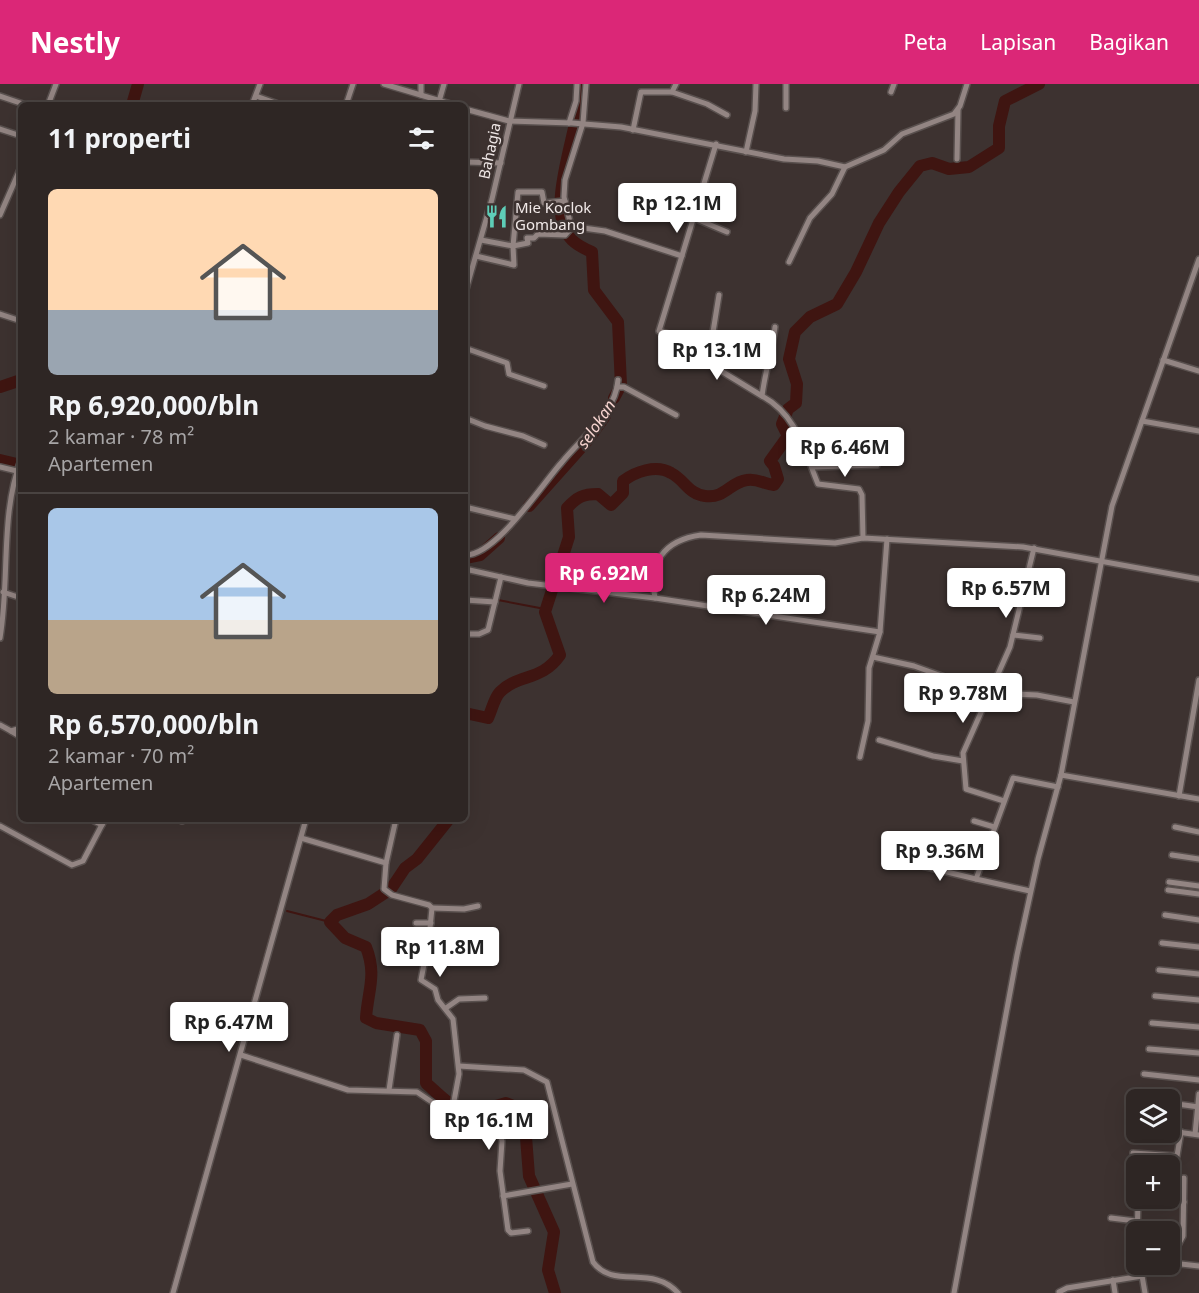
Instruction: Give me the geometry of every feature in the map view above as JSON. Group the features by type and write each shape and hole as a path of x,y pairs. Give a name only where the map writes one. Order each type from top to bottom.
{"street":[{"path":"49,102 56,84"},
{"path":"253,102 260,84"},
{"path":"347,102 354,84"},
{"path":"384,84 437,102"},
{"path":"421,84 421,95"},
{"path":"439,102 444,84"},
{"name":"Bahagia","path":"468,283 501,163 519,84"},
{"path":"571,123 577,84"},
{"path":"573,226 562,201 564,180 581,123 586,84"},
{"path":"672,92 676,84"},
{"path":"746,152 755,111 756,84"},
{"path":"786,84 786,108"},
{"path":"891,93 894,84"},
{"path":"957,159 958,110 968,84"},
{"path":"633,130 640,92 672,92 707,104 727,115"},
{"path":"0,96 18,102"},
{"path":"256,96 273,102"},
{"path":"468,110 509,122 581,123 716,144 784,159 818,161 845,167 884,150 902,134 949,116 958,110"},
{"path":"0,129 18,135"},
{"path":"709,346 659,331 716,144"},
{"path":"468,162 501,163"},
{"path":"789,262 810,218 832,194 845,167"},
{"path":"0,215 18,175"},
{"path":"476,256 514,265 513,246 518,192 542,192 544,203 562,201"},
{"path":"694,218 727,232"},
{"path":"481,240 513,246 528,243 527,238 534,238 538,234 565,235 573,226"},
{"path":"573,226 605,231 682,256"},
{"path":"954,1293 1030,891 1061,775 1104,561 1112,506 1199,259"},
{"path":"719,295 709,346 709,364 762,396 786,414 821,486 860,489 864,538"},
{"path":"0,314 18,320"},
{"path":"762,396 765,367 773,346 775,327"},
{"path":"468,349 507,363 509,374 544,386"},
{"path":"1163,360 1199,371"},
{"path":"468,554 480,552 515,519 596,425 619,385 676,415"},
{"path":"468,418 485,426 523,436 544,446"},
{"path":"1142,421 1199,431"},
{"path":"812,467 878,465"},
{"path":"0,467 18,466"},
{"path":"0,638 3,592 3,507 18,469"},
{"path":"468,508 515,519"},
{"path":"655,598 652,577 659,559 674,544 692,536 709,535 835,543 864,538 1034,548 1199,579"},
{"path":"860,756 868,721 869,669 880,632 887,539"},
{"path":"1004,801 966,789 963,761 965,748 1013,634 1034,548"},
{"path":"468,570 553,587 655,598 880,632"},
{"path":"468,634 479,634 488,630 501,577"},
{"path":"3,592 18,597"},
{"path":"468,600 496,599"},
{"path":"1013,634 1040,638"},
{"path":"873,657 914,666 989,693 1037,695 1074,702"},
{"path":"1179,796 1199,680"},
{"path":"0,725 18,735"},
{"path":"11,731 18,729"},
{"path":"879,740 933,756 963,761"},
{"path":"1061,775 1199,799"},
{"path":"976,879 1011,780 1016,777 1058,787"},
{"path":"974,821 994,827"},
{"path":"96,822 102,825"},
{"path":"0,826 72,864 83,861 104,822"},
{"path":"173,1293 305,822"},
{"path":"395,822 386,863 387,891 432,908 464,909 478,906"},
{"path":"1175,827 1199,832"},
{"path":"301,838 386,863"},
{"path":"1172,855 1199,859"},
{"path":"910,863 1030,891"},
{"path":"1168,890 1197,894 1198,886 1169,882"},
{"path":"432,908 421,980 433,987 438,1000 453,1019 459,1066 453,1104 447,1112"},
{"path":"1165,915 1199,920"},
{"path":"416,923 431,923"},
{"path":"1162,943 1199,947"},
{"path":"1159,970 1199,974"},
{"path":"1155,996 1199,1000"},
{"path":"446,1008 459,999 485,998"},
{"path":"1152,1023 1199,1027"},
{"path":"389,1090 397,1035"},
{"path":"1149,1049 1199,1053"},
{"path":"241,1055 348,1090 417,1092 466,1125 501,1136 500,1171 509,1232 528,1231"},
{"path":"459,1066 524,1070 548,1082 590,1257 606,1274 663,1280 678,1293"},
{"path":"1144,1074 1199,1080"},
{"path":"1133,1153 1177,1156 1181,1132 1197,1134 1199,1094"},
{"path":"1180,1104 1198,1107"},
{"path":"1184,1178 1183,1236 1171,1257 1172,1263 1199,1266"},
{"path":"503,1196 572,1184"},
{"path":"1111,1218 1136,1221 1138,1202 1184,1202"},
{"path":"1059,1293 1067,1287 1142,1276 1145,1293"},
{"path":"1113,1280 1115,1293"}],"waterway":[{"path":"133,102 138,84"},
{"name":"selokan","path":"580,84 576,121 562,188 561,208 564,226 572,240 592,252 594,290 618,322 621,385 614,398"},
{"path":"468,714 488,718 500,692 515,682 545,670 560,655 545,612 569,537 567,508 577,499 598,494 611,505 623,493 623,481 640,472 652,469 671,473 694,493 705,496 718,495 741,481 747,480 774,485 778,479 770,461 788,436 782,424 788,409 796,403 797,384 789,359 795,332 810,317 837,304 856,272 879,223 899,192 920,166 932,163 949,169 969,167 999,148 999,126 1005,101 1039,84"},
{"path":"0,387 18,381"},
{"name":"selokan","path":"529,506 587,441 605,416"},
{"name":"selokan","path":"0,460 18,464"},
{"name":"selokan","path":"468,557 480,555 499,538"},
{"path":"498,600 545,609"},
{"path":"447,822 417,859 405,868 391,889 368,904 337,915 330,922 345,938 366,947 371,966 366,1018 376,1023 420,1030 426,1041 426,1083 454,1107 462,1110 479,1110 506,1103 511,1105 519,1115 526,1137 529,1176 554,1232 548,1270 555,1293"},
{"path":"248,1016 278,908"},
{"path":"287,911 330,922"},
{"path":"201,1183 222,1108"},
{"path":"170,1293 197,1198"}],"place":[{"name":"Mie Koclok Gombang","path":"497,217"}]}
